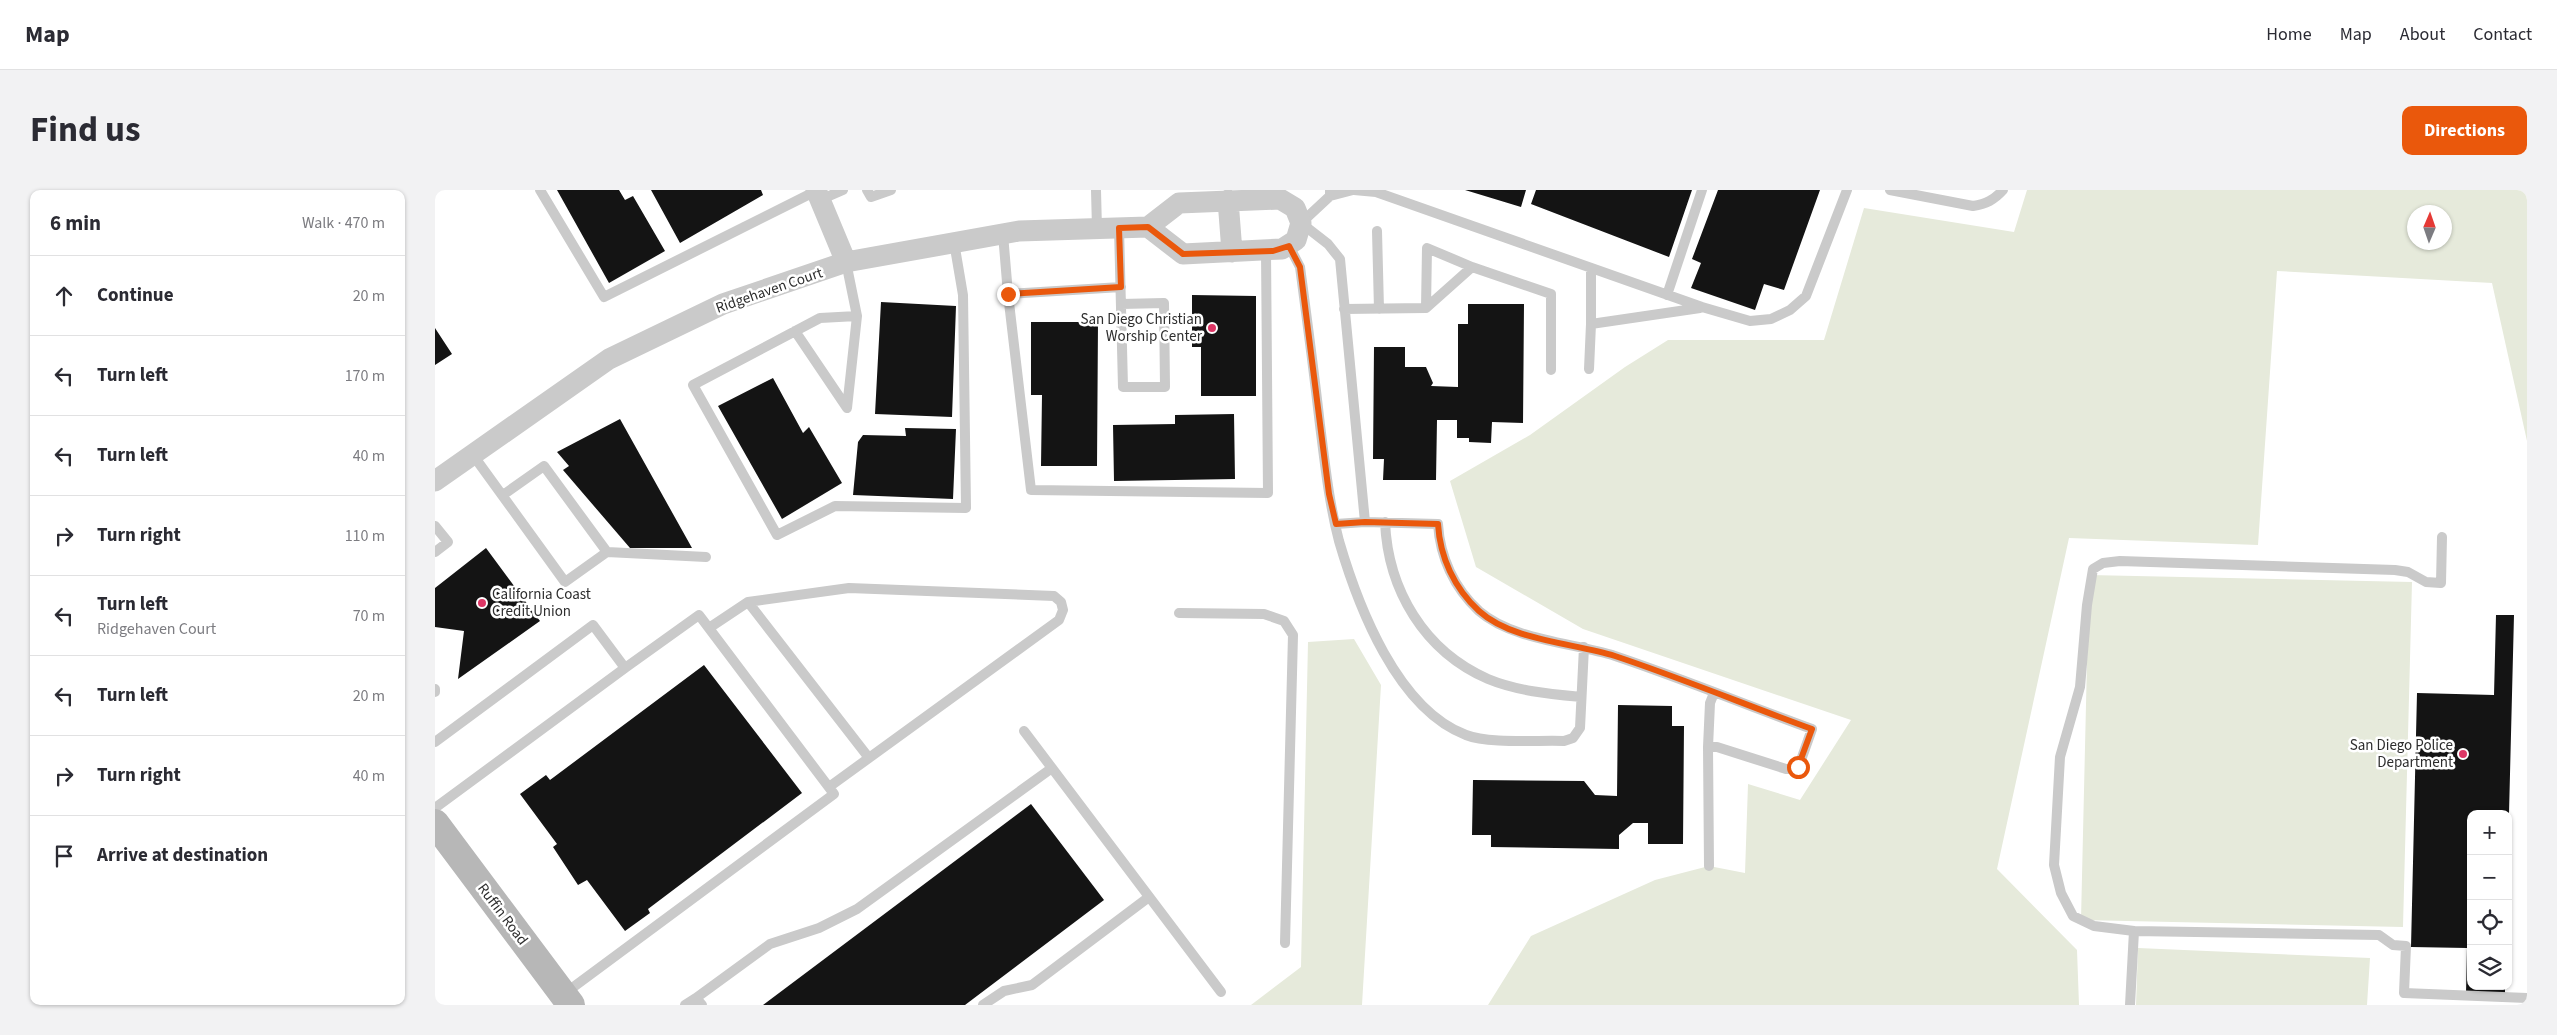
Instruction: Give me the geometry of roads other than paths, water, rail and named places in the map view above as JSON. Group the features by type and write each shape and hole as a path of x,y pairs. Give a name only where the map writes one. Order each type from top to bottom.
{"main road":[{"name":"Ruffin Road","path":"435,823 567,1000"}],"street":[{"path":"817,194 846,262"},
{"path":"1218,197 1232,252"},
{"path":"1218,197 1280,199 1295,208 1301,224 1296,240 1282,250 1183,254 1148,227 1179,203 1218,197"},
{"name":"Ridgehaven Court","path":"435,481 609,359 723,304 846,262 954,242 1019,231 1148,227"}],"lane":[{"path":"540,190 603,297 817,194 843,190"},
{"path":"867,190 871,198 891,190"},
{"path":"1096,190 1097,228"},
{"path":"1365,522 1340,259 1328,244 1301,224 1330,193 1354,190 1376,192 1701,307 1750,321 1771,319 1790,310 1805,296 1847,190"},
{"path":"1667,294 1702,190"},
{"path":"1890,190 1973,206 1995,199 2003,190"},
{"path":"1119,228 1123,388 1165,387 1163,303 1121,304"},
{"path":"1377,231 1379,309"},
{"path":"1003,234 1008,294 1031,490 1268,494 1267,251"},
{"path":"857,316 820,318 693,385 777,535 835,506 966,508 963,296 954,242"},
{"path":"1289,246 1300,267 1329,494 1336,524 1359,597 1398,676 1413,696 1446,725 1466,736 1481,739 1564,741 1573,738 1580,728 1584,647"},
{"path":"1426,308 1427,248 1551,294 1551,370"},
{"path":"795,331 847,408 857,316 846,262"},
{"path":"1345,309 1426,308 1472,266"},
{"path":"1589,369 1591,268"},
{"path":"1008,294 1121,287"},
{"path":"1591,324 1701,307"},
{"path":"473,455 565,582 607,552 706,557"},
{"path":"503,494 543,466 607,552"},
{"path":"1336,524 1365,522 1438,524 1439,543 1450,573 1467,598 1480,612 1517,631 1615,656 1812,729 1800,763 1795,769 1786,769 1717,747 1708,747"},
{"path":"1385,522 1390,561 1402,596 1416,620 1443,650 1461,664 1490,679 1544,693 1581,697"},
{"path":"435,526 448,542 435,552"},
{"path":"2442,537 2441,583 2425,582 2407,572 2395,570 2120,562 2103,563 2093,569 2087,605 2080,687 2060,757 2054,864 2061,893 2073,916 2094,926 2134,931 2379,935 2393,945 2406,946 2404,993 2527,998"},
{"path":"709,628 748,602 849,588 1054,596 1061,602 1063,610 1059,620 829,787"},
{"path":"748,602 869,758"},
{"path":"1179,613 1264,614 1284,621 1293,635 1285,943"},
{"path":"435,808 699,615 834,794 567,1000"},
{"path":"435,742 593,625 625,668"},
{"path":"1709,866 1708,747 1710,704 1714,693"},
{"path":"1024,731 1221,992"},
{"path":"685,1005 699,1001 770,944 819,928 857,909 1052,768"},
{"path":"983,1005 1004,991 1033,985 1149,897"},
{"path":"2131,1005 2134,931"}],"place":[{"name":"San Diego Christian Worship Center","path":"1212,328"},
{"name":"California Coast Credit Union","path":"482,603"},
{"name":"San Diego Police Department","path":"2463,754"}]}
